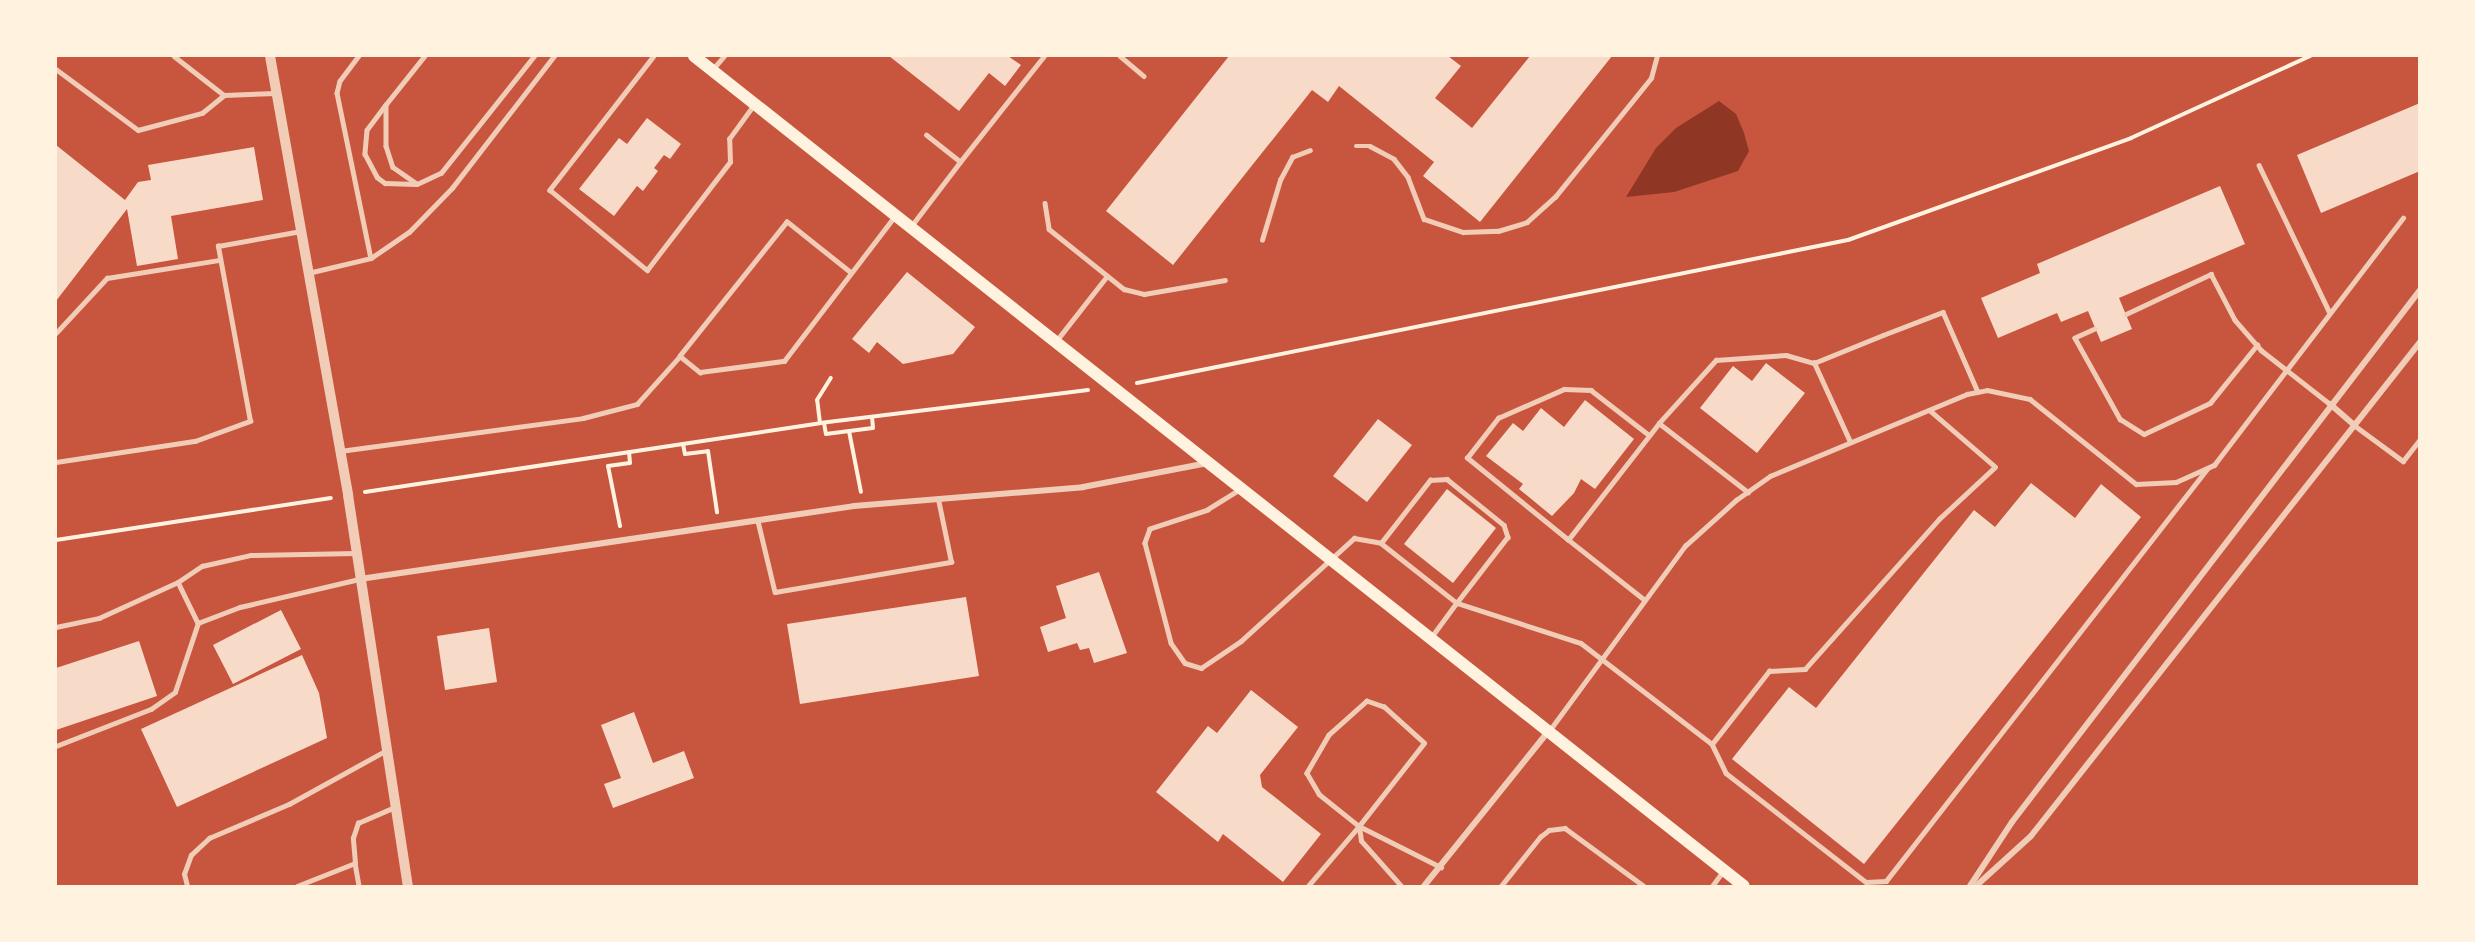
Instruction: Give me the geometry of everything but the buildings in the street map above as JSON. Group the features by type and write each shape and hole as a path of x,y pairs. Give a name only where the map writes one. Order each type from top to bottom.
{"main road":[{"path":"694,56 1116,387 1547,733 1744,886"}],"street":[{"path":"270,56 348,495 355,553 408,886"},
{"path":"1970,886 2012,822 2330,404 2420,290"},
{"path":"1976,886 2031,836 2420,342"},
{"path":"2330,404 2354,425"},
{"path":"359,579 863,505 1052,491 1210,463"},
{"path":"1424,886 1547,733"}],"lane":[{"path":"174,56 224,95"},
{"path":"359,56 340,81 337,93 371,258"},
{"path":"425,56 367,130 365,154 369,165 385,183 417,184 441,173 534,56"},
{"path":"308,273 371,258 409,232 452,189 554,56"},
{"path":"654,56 550,190 647,270 730,162 729,139 755,103"},
{"path":"712,70 724,56"},
{"path":"911,226 1044,56"},
{"path":"1120,56 1144,76"},
{"path":"1356,146 1370,146 1394,159 1408,177 1424,219 1463,232 1498,231 1527,222 1555,197 1651,78 1656,56"},
{"path":"56,69 138,130 202,114 224,95 276,93"},
{"path":"386,105 386,146 393,167 417,184"},
{"path":"926,135 960,162"},
{"path":"1262,240 1280,180 1292,157 1310,150"},
{"path":"2259,165 2329,311"},
{"path":"1045,203 1049,229 1124,289 1144,294 1225,280"},
{"path":"680,356 700,372 784,361 896,214"},
{"path":"1242,489 1208,510 1150,529 1145,543 1171,643 1185,663 1202,668 1241,641 1354,538 1381,543 1457,603 1581,643 1712,744 1726,773 1866,882 1886,881 2403,218"},
{"path":"340,451 583,418 637,404 680,356 787,222 851,273"},
{"path":"56,462 195,441 250,421 218,246 301,231"},
{"path":"56,333 107,278 220,260"},
{"path":"2126,314 2211,274 2235,320 2257,345 2330,404"},
{"path":"1056,340 1107,276"},
{"path":"1568,540 1649,435 1716,360 1786,355 1814,363 1943,312 1978,392"},
{"path":"2095,329 2075,338 2120,419 2144,434 2210,403 2257,345"},
{"path":"1814,363 1850,442"},
{"path":"1644,600 1467,458 1498,418 1564,388 1591,390 1649,435"},
{"path":"1547,733 1600,658 1685,546 1770,476 1850,442 1978,392 2008,392 2030,399 2136,484 2176,482 2207,469"},
{"path":"1712,744 1769,671 1805,669 1939,519 1995,467 1930,411"},
{"path":"1659,423 1748,492"},
{"path":"2354,425 2403,461 2420,439"},
{"path":"1381,543 1430,480 1447,479 1504,525 1508,537 1430,639"},
{"path":"758,521 775,592 951,562 938,499"},
{"path":"56,627 99,618 178,582 202,566 250,555 355,553"},
{"path":"198,623 240,607 359,579"},
{"path":"56,746 151,709 175,692 198,623 178,582"},
{"path":"1308,886 1359,826 1424,743 1384,708 1367,701 1329,735 1307,773 1319,794 1359,826 1441,867"},
{"path":"187,886 184,874 191,855 209,838 289,804 387,750"},
{"path":"359,886 353,838 358,823 396,807"},
{"path":"1359,826 1361,841 1401,886"},
{"path":"1501,886 1540,837 1549,830 1565,828 1644,886"},
{"path":"297,886 355,863"},
{"path":"1712,886 1724,870"}],"path":[{"path":"56,540 822,423 1116,387 1848,240 2131,138 2310,56"},
{"path":"831,378 817,400 826,434 873,428 872,417"},
{"path":"849,431 863,505"},
{"path":"683,444 686,454 708,451 719,526"},
{"path":"623,541 608,466 630,463 628,452"}],"shaded area":[{"path":"1719,101 1736,114 1749,151 1738,171 1674,192 1626,197 1656,148 1676,128"}]}
